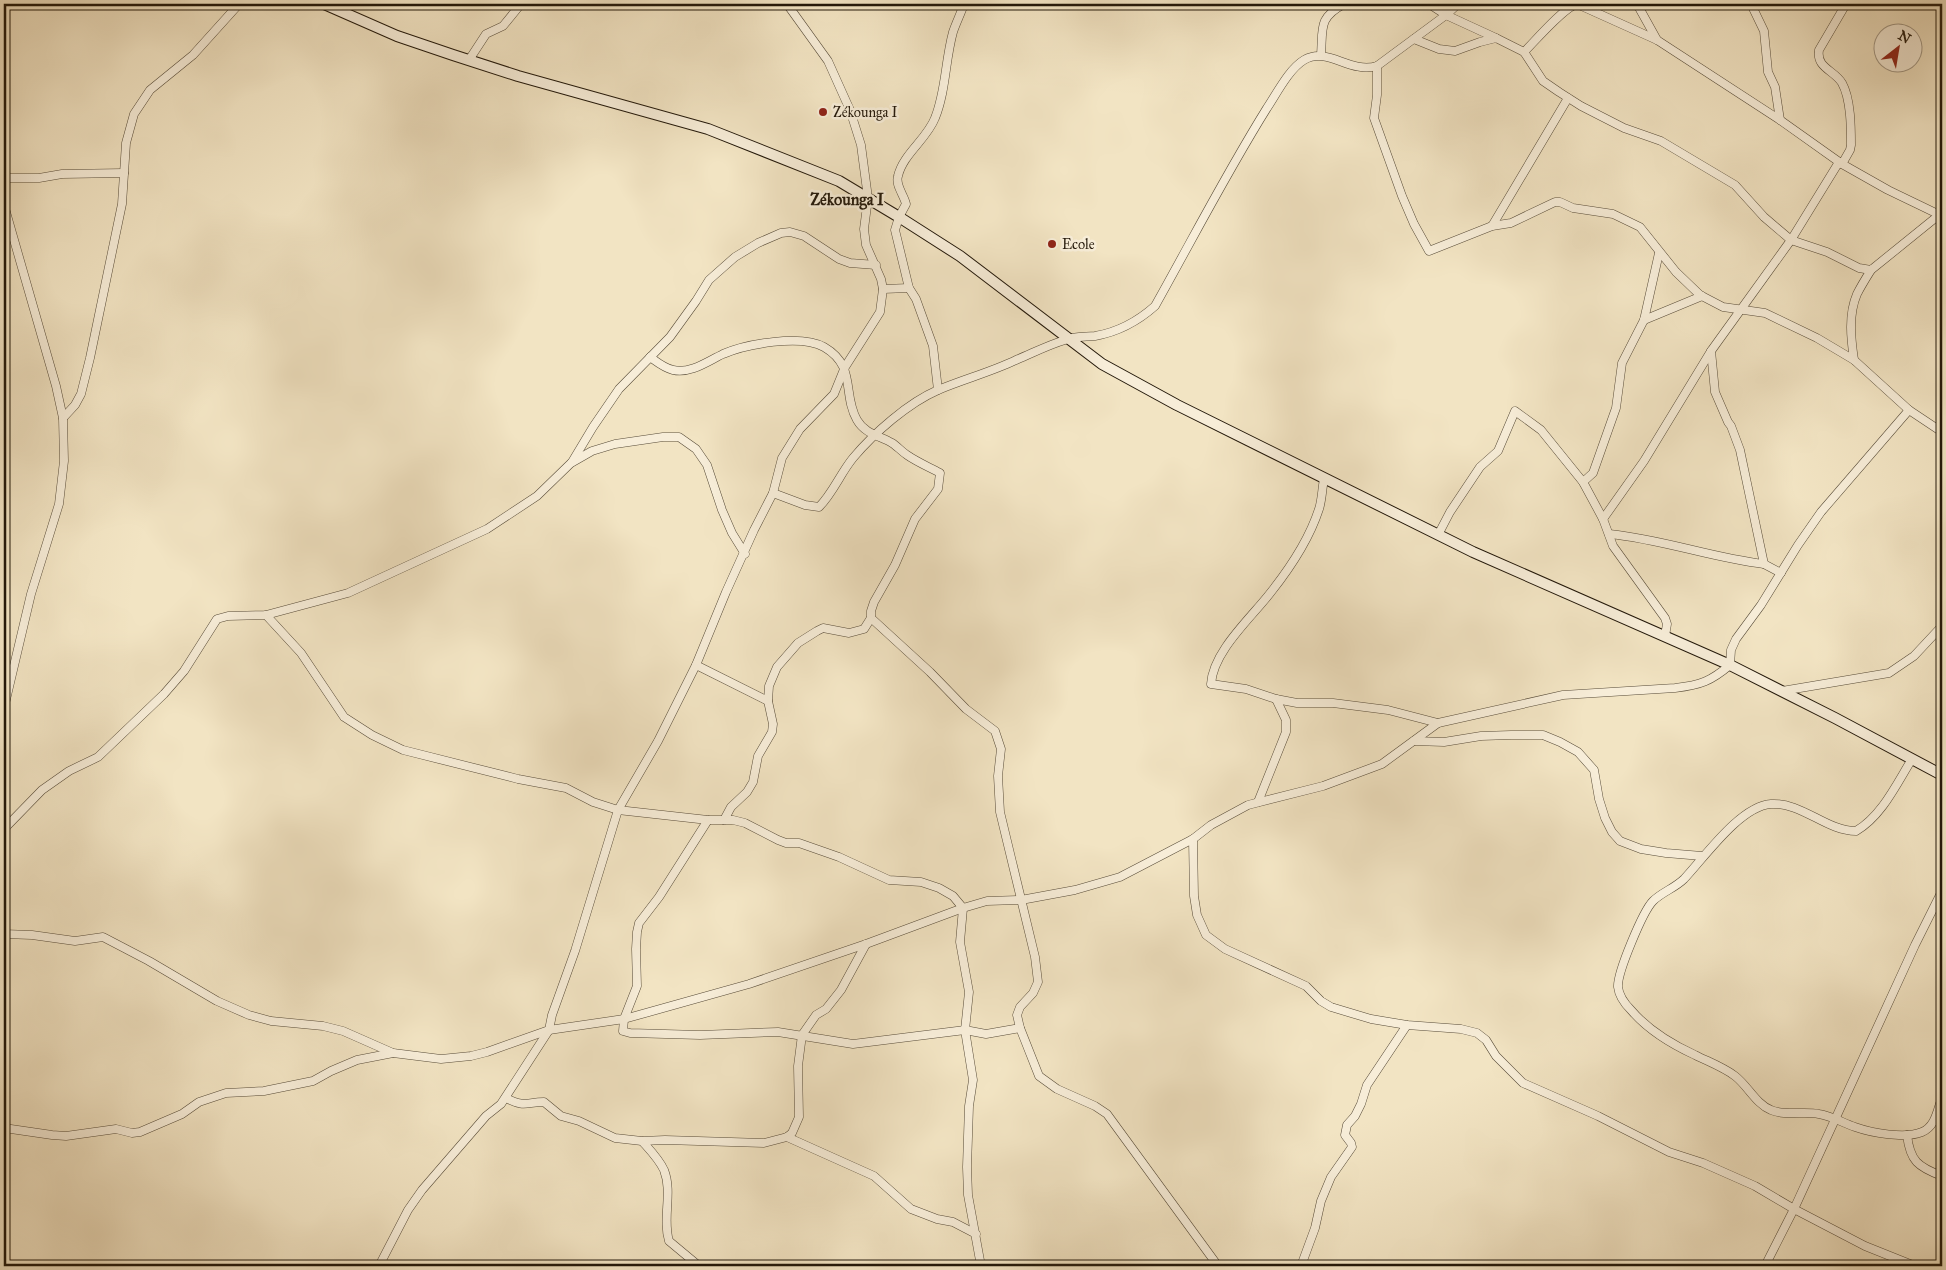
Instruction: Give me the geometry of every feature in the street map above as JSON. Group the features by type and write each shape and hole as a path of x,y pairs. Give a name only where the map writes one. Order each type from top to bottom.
{"street":[{"path":"62,418 75,406 81,394 90,358 122,204 126,143 134,114 150,90 193,55 239,4"},
{"path":"324,4 397,36 518,76 708,129 820,173 868,198 960,256 1102,364 1177,405 1438,535 1730,665 1942,775"},
{"path":"338,10 347,4"},
{"path":"469,60 486,34 503,26 522,4"},
{"path":"379,1266 408,1210 422,1190 486,1116 502,1104 549,1030 552,1015 575,951 618,810 658,741 696,665 726,592 773,493 782,458 800,429 834,394 845,367 880,312 883,289 876,264 866,245 864,230 868,198 861,146 850,110 828,61 787,4"},
{"path":"938,390 934,346 916,299 909,288 895,230 898,217 906,204 904,194 897,182 901,168 935,120 943,94 953,33 964,4"},
{"path":"1321,55 1326,17 1331,10 1344,4"},
{"path":"1429,4 1446,15 1524,52 1543,81 1568,98 1624,128 1661,141 1735,185 1764,217 1791,240 1833,254 1859,268 1871,270"},
{"path":"773,493 819,508 833,492 853,458 874,436 903,412 938,390 1068,338 1095,336 1140,320 1155,306 1256,125 1288,77 1304,60 1321,55 1366,69 1377,66 1458,4"},
{"path":"1524,52 1562,14 1574,4 1577,4 1657,40 1780,120 1841,163 1888,190 1941,216 1871,270 1857,296 1852,314 1851,332 1854,360"},
{"path":"1637,4 1657,40"},
{"path":"1751,4 1764,31 1768,72 1775,87 1780,120"},
{"path":"1603,519 1644,461 1711,350 1791,240 1851,145 1850,119 1844,86 1838,78 1821,64 1818,58 1819,50 1846,4"},
{"path":"1414,39 1438,49 1455,51 1496,38"},
{"path":"1377,66 1377,95 1374,118 1402,196 1414,224 1429,251 1492,226 1511,223 1551,203 1560,202 1573,208 1588,211 1596,210 1621,216 1640,227 1676,272 1702,296 1723,307 1756,310 1817,338 1854,360 1909,410 1942,432"},
{"path":"1492,226 1568,98"},
{"path":"4,178 38,178 62,174 124,173"},
{"path":"4,205 56,386 62,418 64,461 59,504 30,594 4,708"},
{"path":"571,463 592,427 619,389 682,321 709,280 735,257 758,243 781,233 790,232 804,236 839,259 850,263 876,264"},
{"path":"1583,482 1593,473 1616,408 1622,362 1644,320 1660,253"},
{"path":"883,289 909,288"},
{"path":"1644,320 1702,296"},
{"path":"650,357 666,367 674,370 683,370 698,366 724,353 764,343 809,343 824,347 845,367 852,408 858,421 874,436 887,440 904,454 940,473 940,483 935,494 915,519 895,565 874,602 871,618 864,628 849,633 822,628 798,643 776,667 769,686 768,701 773,724 772,732 758,756 753,782 747,792 731,807 724,820"},
{"path":"1711,350 1715,392 1740,450 1764,564"},
{"path":"1324,479 1319,509 1304,544 1270,594 1236,633 1219,661 1211,684 1246,689 1276,699 1297,703 1334,703 1379,709 1438,722 1563,695 1693,686 1713,679 1730,665 1731,650 1736,639 1761,605 1821,512 1909,410"},
{"path":"1438,535 1450,512 1480,467 1498,451 1515,411 1540,430 1583,482 1603,519 1613,546 1665,618 1665,636"},
{"path":"5,828 42,790 68,772 98,757 164,694 184,671 217,619 228,616 266,616 348,593 487,529 537,496 571,463 592,451 615,444 663,437 679,437 696,449 707,465 722,510 732,533 745,554"},
{"path":"1609,534 1632,536 1722,558 1764,564 1781,573"},
{"path":"266,616 301,654 344,718 402,750 518,779 566,788 593,802 618,810 745,823 778,840 786,843 799,843 832,854 889,880 921,882 939,888 953,896 963,908 960,942 969,992 965,1030 973,1080 969,1106 968,1195 981,1266"},
{"path":"871,618 930,672 966,709 995,731 1001,749 998,776 1000,812 1035,957 1038,982 1017,1014 1020,1028 1039,1076 1056,1089 1095,1106 1108,1114 1218,1266"},
{"path":"1780,691 1889,672 1914,656 1942,626"},
{"path":"696,665 768,701"},
{"path":"1258,802 1286,732 1286,720 1276,699"},
{"path":"4,934 32,935 74,941 103,938 135,953 234,1010 271,1021 323,1026 343,1031 392,1053 441,1059 471,1056 488,1052 549,1030 624,1019 749,984 963,908 987,902 1022,900 1075,890 1120,877 1194,839 1226,815 1258,802 1323,786 1364,772 1393,758 1438,722"},
{"path":"1414,741 1444,742 1481,736 1543,735 1578,752 1594,770 1604,818 1620,841 1641,849 1702,856"},
{"path":"1912,759 1870,821 1856,831 1840,829 1801,810 1780,804 1764,805 1749,812 1702,856 1680,883 1652,902 1644,915 1618,977 1618,989 1624,1002 1640,1020 1668,1041 1735,1076 1770,1110 1819,1114 1877,1133 1907,1135 1922,1132 1929,1127 1938,1112 1942,1098"},
{"path":"4,814 5,828"},
{"path":"708,820 659,897 639,923 636,949 637,986 624,1019 623,1031 630,1033 700,1035 778,1032 853,1044 965,1030 986,1034 1020,1028"},
{"path":"1194,839 1194,896 1198,915 1206,935 1232,952 1306,986 1330,1007 1371,1019 1476,1033 1486,1040 1496,1056 1523,1083 1598,1116 1669,1152 1703,1163 1755,1186 1794,1209 1865,1246 1915,1266"},
{"path":"1765,1266 1794,1209 1915,945 1942,891"},
{"path":"506,1098 517,1104 527,1105 544,1102 561,1116 579,1121 606,1135 642,1141 665,1140 764,1144 787,1137 792,1133 799,1117 798,1066 802,1035 816,1016 826,1009 841,990 866,944"},
{"path":"1301,1266 1315,1228 1321,1201 1331,1177 1352,1147 1345,1135 1348,1125 1361,1104 1367,1085 1407,1025"},
{"path":"4,1128 52,1136 66,1136 116,1129 132,1133 140,1132 182,1114 199,1102 226,1093 264,1092 313,1081 357,1060 392,1053"},
{"path":"1907,1135 1909,1151 1912,1157 1929,1171 1942,1176"},
{"path":"787,1137 874,1176 911,1209 937,1219 953,1222 976,1234"},
{"path":"642,1141 664,1170 668,1188 666,1223 669,1241 699,1266"}],"place":[{"name":"Zékounga I","path":"823,112"},
{"name":"Ecole","path":"1052,244"}],"district":[{"name":"Zékounga I","path":"847,199"}]}
